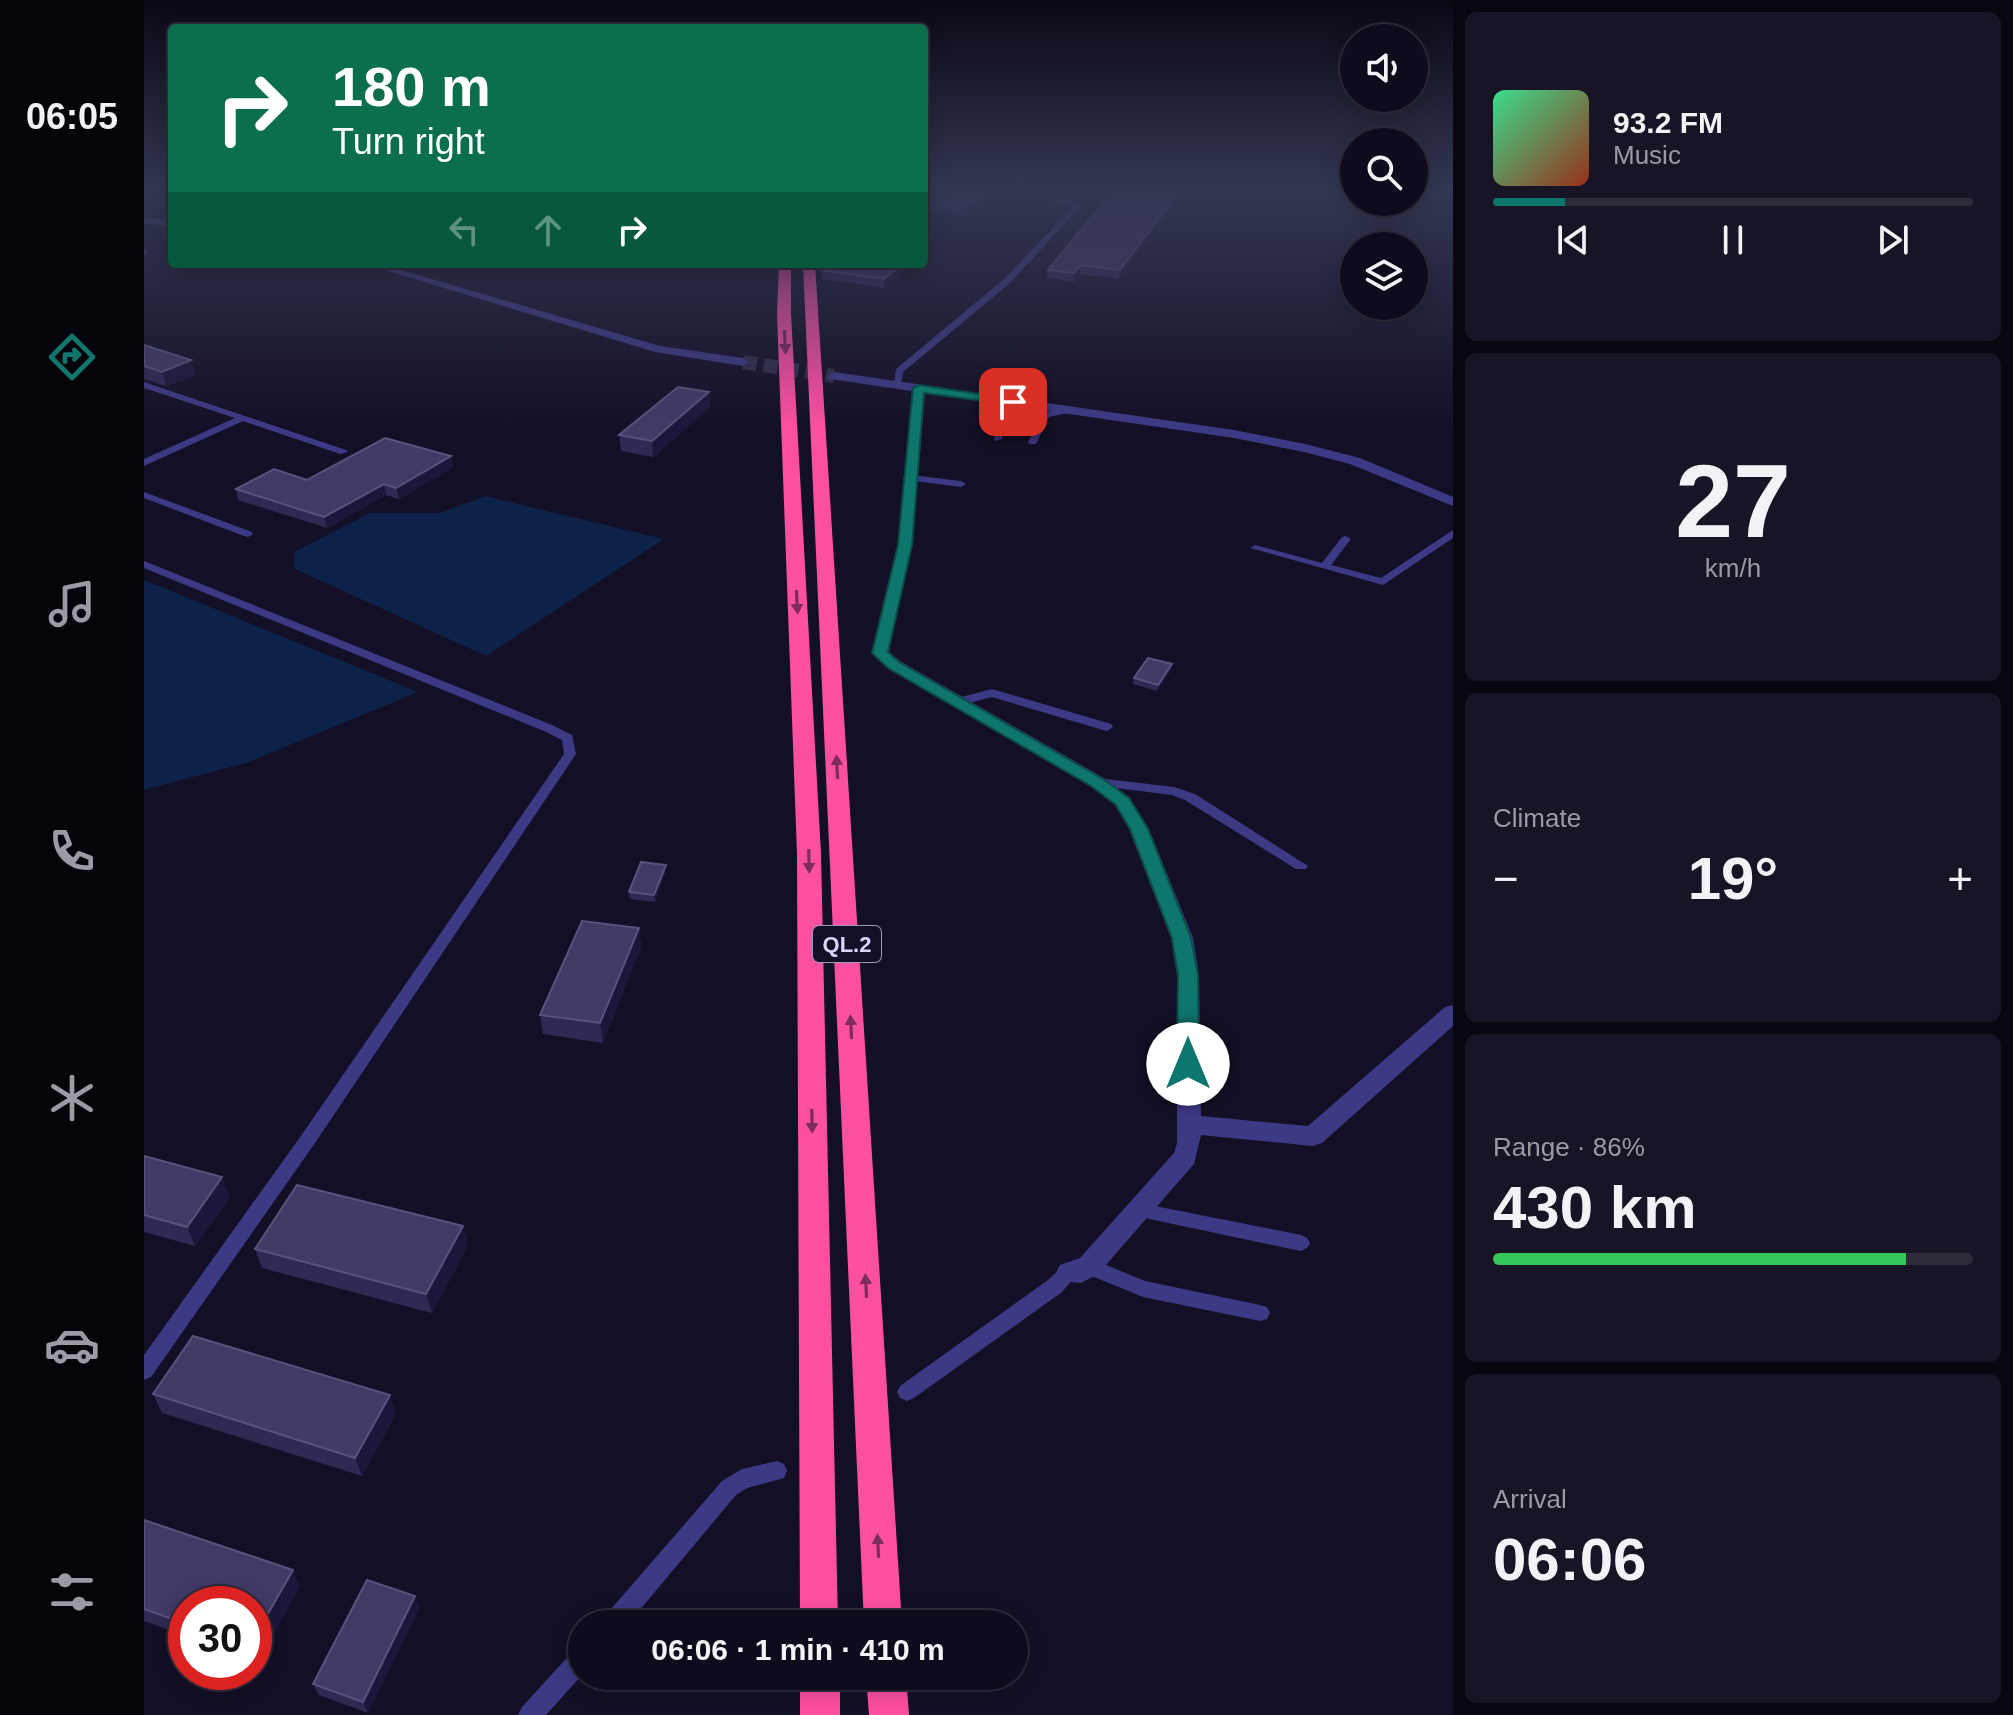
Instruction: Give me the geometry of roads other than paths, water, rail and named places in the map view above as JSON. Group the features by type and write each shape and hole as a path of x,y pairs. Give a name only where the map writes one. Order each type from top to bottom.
{"highway":[{"name":"QL.2","path":"785,270 784,314 809,854 819,1610"},
{"name":"QL.2","path":"809,270 882,1610"},
{"path":"820,1690 820,1715"},
{"path":"887,1690 889,1715"}],"street":[{"path":"391,270 659,349 743,362"},
{"path":"834,376 1234,434 1330,454 1453,502"},
{"path":"919,388 905,545 880,653 894,665 1097,782 1122,801 1139,829 1182,938 1188,975 1188,1124 1185,1157 1089,1266 1081,1272 1069,1273"},
{"path":"1188,1124 1313,1136 1453,1013"}],"lane":[{"path":"897,384 899,371 1017,270"},
{"path":"144,385 343,452"},
{"path":"144,396 159,390"},
{"path":"997,439 1003,413 1013,402"},
{"path":"1033,442 1045,415 1070,410"},
{"path":"144,463 243,418"},
{"path":"911,478 961,484"},
{"path":"144,495 248,534"},
{"path":"1255,548 1383,582 1453,533"},
{"path":"1324,567 1346,539"},
{"path":"144,564 548,728 568,738 570,754 309,1138 144,1371"},
{"path":"958,702 992,693 1107,727"},
{"path":"1097,782 1174,791 1190,797 1301,866"},
{"path":"1140,1210 1301,1243"},
{"path":"1089,1266 1143,1289 1260,1313"},
{"path":"907,1392 1069,1273"},
{"path":"625,1610 729,1488 742,1479 777,1471"},
{"path":"530,1715 568,1673"}],"water":[{"path":"485,496 664,539 486,656 295,569 294,552 370,513 440,513"},
{"path":"144,580 418,692 246,763 144,790"}],"tunnel":[{"path":"743,362 834,376"}]}
